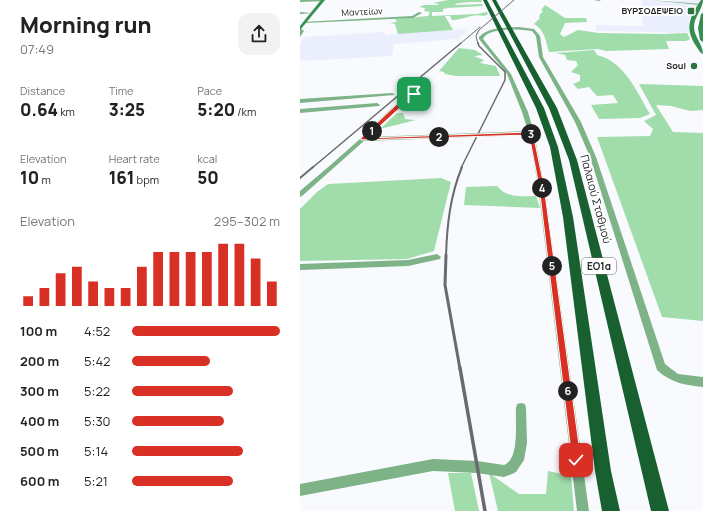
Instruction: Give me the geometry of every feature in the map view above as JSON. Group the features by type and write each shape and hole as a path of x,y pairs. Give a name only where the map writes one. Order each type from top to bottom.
{"highway":[{"name":"Παλαιού Σταθμού","path":"485,0 506,31 553,108 573,160 660,511"},
{"name":"Παλαιού Σταθμού","path":"494,0 540,108 554,147 568,217 603,471 611,511"}],"main road":[{"path":"300,29 311,13 323,0"},
{"path":"702,3 692,21 691,29 694,40 703,52"},
{"path":"703,14 700,28 703,40"}],"street":[{"path":"300,3 323,0"},
{"path":"652,0 702,3"},
{"name":"Μαντείων","path":"305,22 413,17 420,12"},
{"path":"300,14 311,13"},
{"path":"300,29 302,32 300,36"},
{"path":"583,511 541,186 531,133 525,112 509,74 481,39 483,35 489,31 525,29 534,31 538,36 541,57 578,122 593,157 661,368 667,374 680,380 703,382"},
{"path":"300,195 399,105 414,94 423,90"},
{"path":"300,101 392,94"},
{"path":"300,111 377,105"},
{"path":"363,139 531,133"},
{"path":"300,267 408,263 437,257"},
{"path":"300,490 433,465 470,466 504,471 512,468 518,460 521,443 521,408"}],"shaded area":[{"path":"642,0 701,0 689,21 689,33 597,31 595,25 644,26 642,19"},
{"path":"469,29 458,39 394,44 392,56 300,61 300,44 304,37 384,32 386,35"}],"green space":[{"path":"448,0 481,0 482,2 455,4 482,4 483,6 448,8 443,9 443,12 432,12 432,16 477,14 487,12 488,14 484,16 476,15 452,20 450,16 445,16 453,30 398,34 395,24 390,23 397,22 395,19 428,16 430,12 424,11 425,8 419,7 424,5 439,5 433,3"},
{"path":"545,5 565,18 586,18 587,22 565,23 560,34 564,37 578,30 599,33 687,33 690,39 686,41 666,41 669,49 606,51 598,49 549,52 543,33 534,24 540,18 539,16 543,11 541,10"},
{"path":"459,48 475,50 483,55 474,56 484,60 480,63 496,66 500,76 456,76 439,71"},
{"path":"594,50 597,55 606,58 615,64 629,78 650,114 640,118 599,119 591,105 618,103 613,95 597,96 589,87 578,89 573,84 580,81 580,75 571,72 578,65 576,61 567,60 565,55 556,53"},
{"path":"639,84 703,86 703,110 690,111 671,106 656,105 673,132 703,133 703,321 662,317 597,137 650,136 653,129 644,121 656,115"},
{"path":"397,113 403,113 405,119 416,120 380,129"},
{"path":"441,178 451,182 434,251 407,259 300,261 300,209 317,192 328,184"},
{"path":"497,186 510,195 536,196 540,208 464,205 466,187"},
{"path":"548,471 571,476 574,511 498,511 489,473 519,494 546,494"},
{"path":"448,473 471,473 479,511 455,511"}],"railway":[{"path":"478,44 476,36 479,30 514,0"},
{"path":"460,44 480,27"},
{"path":"312,168 461,43"},
{"path":"461,168 505,80 505,72 479,46 478,43"},
{"path":"300,178 313,167"},
{"path":"446,256 450,211 462,167"},
{"path":"446,255 445,285 460,369"},
{"path":"460,368 485,511"}],"place":[{"name":"ΒΥΡΣΟΔΕΨΕΙΟ","path":"691,11"},
{"name":"Soul","path":"694,66"}],"route":[{"path":"414,94 399,105 363,139 531,133 541,186 576,460"}]}
